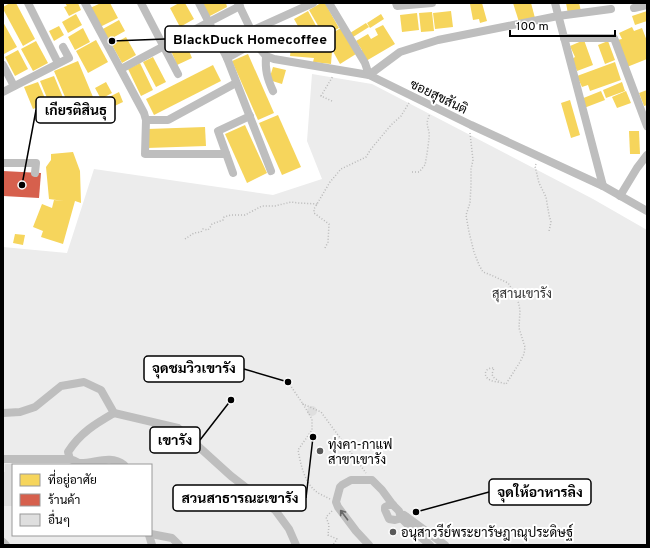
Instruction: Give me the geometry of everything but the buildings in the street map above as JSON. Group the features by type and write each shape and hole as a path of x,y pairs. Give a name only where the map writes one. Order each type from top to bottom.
{"street":[{"path":"28,3 58,63"},
{"path":"85,3 144,114 146,120 145,154 226,154"},
{"path":"141,3 178,74"},
{"path":"199,3 227,58 271,171"},
{"path":"251,31 313,3"},
{"path":"329,3 366,63 369,75 400,52 438,40 558,16 611,9"},
{"path":"396,3 397,6 432,3"},
{"path":"555,3 602,186"},
{"path":"121,69 239,5 256,42 266,56 267,77 273,91"},
{"path":"634,8 647,5"},
{"path":"564,38 614,38 644,109 647,126"},
{"path":"227,58 256,42"},
{"path":"3,92 69,58 64,47"},
{"name":"ซอยสุขสันติ","path":"266,56 274,59 369,75 433,107 602,186 647,211"},
{"path":"3,65 14,86"},
{"path":"146,120 168,120 236,83"},
{"path":"233,173 218,131 250,116"},
{"path":"620,196 637,168 647,155"},
{"path":"3,163 36,163 35,173"},
{"path":"3,413 20,412 35,407 61,386 84,382 101,390 114,413"},
{"path":"70,459 68,452 73,443 92,426 114,413 178,428 231,476 275,510 289,529 296,545"},
{"path":"3,459 48,462 70,459 79,462 109,460 122,464"},
{"path":"369,545 356,531 336,504 340,487 346,482 356,480 372,480 382,490 416,533 430,545"},
{"path":"400,513 445,545"},
{"path":"152,534 172,538 179,545"},
{"path":"3,542 6,545"}],"path":[{"path":"332,101 321,96 336,69"},
{"path":"325,248 328,242 328,224 314,213 314,209 330,182 341,169 366,156 400,116 413,96"},
{"path":"412,172 419,172 424,166 429,139 427,120 433,107"},
{"path":"471,125 470,132 473,160 471,169 470,203 466,215 474,252 483,272 491,274 512,288 517,296 520,310 519,328 524,347 524,354 506,384 488,379 485,373 487,370 494,368 492,374 499,381"},
{"path":"538,156 535,166 539,183 546,196 551,222 549,231"},
{"path":"185,239 194,233 208,230 212,224 223,220 224,217 231,215 245,215 262,206 275,206 291,202 318,204"},
{"path":"288,382 312,419 312,430 298,450 302,469 307,481 317,492 336,504 326,518 329,525 328,535 337,539 333,545"},
{"path":"303,404 321,412 372,480"}],"green space":[{"name":"สุสานเขารัง","path":"312,74 372,84 593,199 647,230 647,545 3,545 3,247 67,253 94,169 273,195 322,179 307,141"}],"place":[{"name":"BlackDuck Homecoffee","path":"112,41"},
{"name":"เกียรติสินธุ","path":"22,185"},
{"name":"จุดชมวิวเขารัง","path":"288,382"},
{"name":"เขารัง","path":"231,400"},
{"name":"สวนสาธารณะเขารัง","path":"313,437"},
{"name":"ทุ่งคา-กาแฟ สาขาเขารัง","path":"320,451"},
{"name":"จุดให้อาหารลิง","path":"416,512"},
{"name":"อนุสาวรีย์พระยารัษฎาณุประดิษฐ์","path":"393,532"}]}
